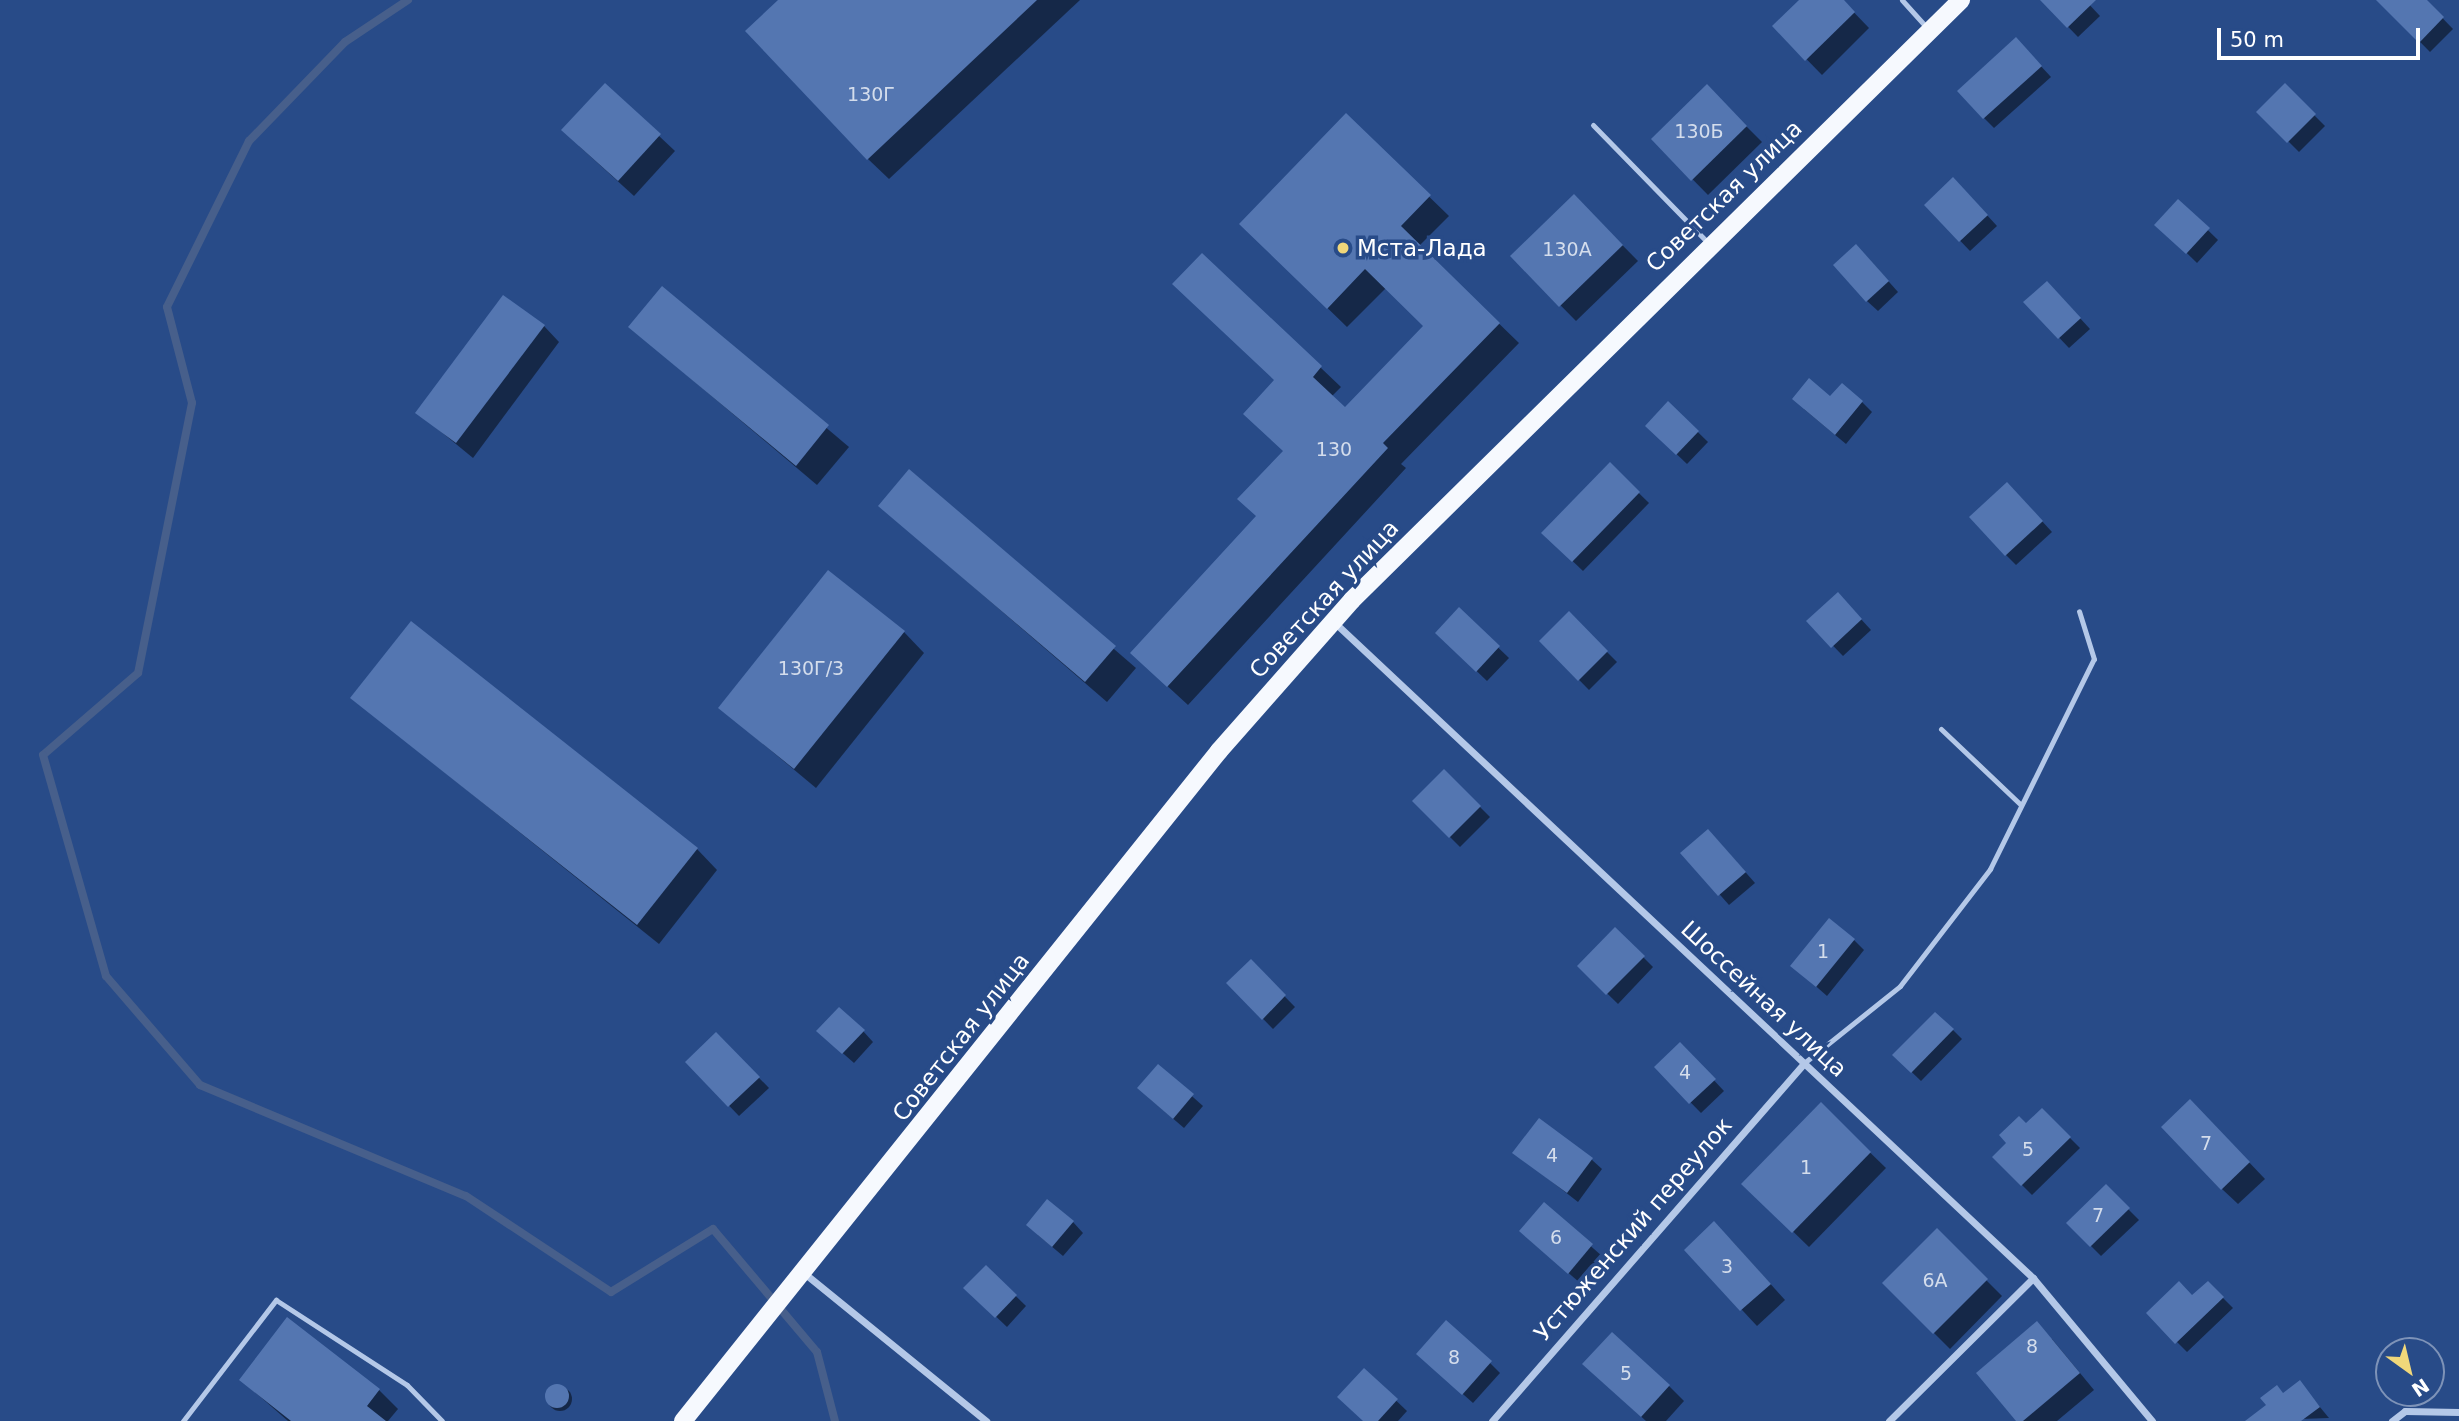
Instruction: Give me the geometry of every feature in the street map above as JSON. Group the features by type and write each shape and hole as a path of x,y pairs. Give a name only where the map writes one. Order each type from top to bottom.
{"main road":[{"name":"Советская улица","path":"683,1421 1219,751 1334,621 1710,244 1961,0"}],"street":[{"name":"Шоссейная улица","path":"1334,621 2033,1278 2152,1421"},
{"name":"Устюженский переулок","path":"1492,1421 1804,1063"},
{"path":"804,1273 986,1421"},
{"path":"1889,1421 2033,1278"},
{"path":"2392,1421 2406,1411 2459,1412"}],"lane":[{"path":"1902,0 1929,31"},
{"path":"1593,125 1710,244"},
{"path":"1804,1063 1900,986 1990,869 2094,660 2079,611"},
{"path":"1941,729 2021,805"},
{"path":"183,1421 276,1300 407,1385 442,1421"}],"building":[{"path":"778,0 1037,0 867,160 745,31"},
{"path":"1799,0 1844,0 1855,12 1805,61 1772,26"},
{"path":"2040,0 2096,0 2067,28"},
{"path":"2376,0 2427,0 2444,17 2419,43"},
{"path":"2016,37 2042,66 1983,119 1957,91"},
{"path":"605,83 661,134 618,181 561,130"},
{"path":"2285,83 2316,114 2287,143 2256,112"},
{"path":"1707,84 1747,126 1691,181 1651,139"},
{"path":"1346,113 1431,195 1401,226 1500,323 1383,443 1388,448 1167,687 1130,653 1256,516 1237,499 1283,451 1243,414 1274,380 1172,284 1202,253 1322,366 1313,377 1345,407 1423,326 1365,269 1327,309 1239,224"},
{"path":"1953,177 1988,215 1959,242 1924,205"},
{"path":"1574,194 1623,245 1559,307 1510,256"},
{"path":"2178,199 2210,228 2186,254 2154,225"},
{"path":"1856,244 1889,281 1866,302 1833,265"},
{"path":"2047,281 2081,318 2058,339 2023,302"},
{"path":"662,286 829,425 796,466 628,327"},
{"path":"503,295 545,325 456,443 415,413"},
{"path":"1809,378 1830,396 1842,383 1863,401 1835,435 1792,399"},
{"path":"1668,401 1699,431 1676,455 1645,426"},
{"path":"1610,462 1640,492 1572,562 1541,533"},
{"path":"909,469 1116,646 1085,682 878,506"},
{"path":"2007,482 2043,521 2005,556 1969,517"},
{"path":"828,570 905,631 794,769 718,708"},
{"path":"1838,592 1862,619 1831,648 1806,621"},
{"path":"1459,607 1500,646 1476,672 1435,633"},
{"path":"1569,611 1608,651 1578,681 1539,641"},
{"path":"411,621 698,848 637,925 350,698"},
{"path":"1444,769 1481,806 1449,838 1412,801"},
{"path":"1708,829 1746,872 1718,896 1680,853"},
{"path":"1829,918 1855,939 1816,987 1790,966"},
{"path":"1615,927 1645,956 1606,995 1577,966"},
{"path":"1251,959 1286,995 1262,1020 1226,983"},
{"path":"839,1007 865,1030 842,1054 816,1031"},
{"path":"1935,1012 1954,1029 1911,1073 1892,1055"},
{"path":"716,1032 760,1077 728,1107 685,1062"},
{"path":"1680,1042 1716,1079 1689,1104 1654,1067"},
{"path":"1158,1064 1194,1094 1173,1119 1137,1088"},
{"path":"2190,1099 2250,1162 2221,1190 2161,1127"},
{"path":"1821,1102 1871,1152 1792,1233 1741,1184"},
{"path":"2042,1108 2071,1137 2021,1186 1992,1157 2006,1143 1999,1135 2019,1116 2026,1123"},
{"path":"1539,1118 1593,1158 1567,1193 1512,1153"},
{"path":"2106,1184 2130,1208 2090,1247 2066,1223"},
{"path":"1047,1199 1074,1221 1052,1247 1026,1225"},
{"path":"1544,1202 1593,1244 1568,1274 1519,1231"},
{"path":"1714,1221 1771,1284 1740,1311 1684,1250"},
{"path":"1937,1228 1988,1279 1933,1334 1882,1283"},
{"path":"986,1265 1017,1295 995,1318 963,1288"},
{"path":"2179,1281 2192,1295 2208,1281 2224,1297 2175,1344 2146,1313"},
{"path":"287,1317 380,1389 367,1406 386,1421 291,1421 239,1380"},
{"path":"1446,1320 1492,1361 1462,1395 1416,1354"},
{"path":"2037,1321 2080,1373 2023,1421 2016,1421 1976,1373"},
{"path":"1612,1332 1670,1385 1641,1417 1582,1364"},
{"path":"1364,1368 1398,1399 1378,1421 1363,1421 1337,1397"},
{"path":"2300,1380 2320,1407 2301,1421 2245,1421 2266,1405 2260,1398 2277,1385 2283,1393"},
{"path":"557,1384 566,1387 569,1396 566,1405 557,1408 548,1405 545,1396 548,1387"}],"waterway":[{"path":"408,0 345,42 249,141 167,307 192,403 138,673 43,755 106,976 200,1085 466,1196 611,1292 713,1229 817,1352 835,1421"}],"place":[{"name":"Мста-Лада","path":"1343,248"}]}
